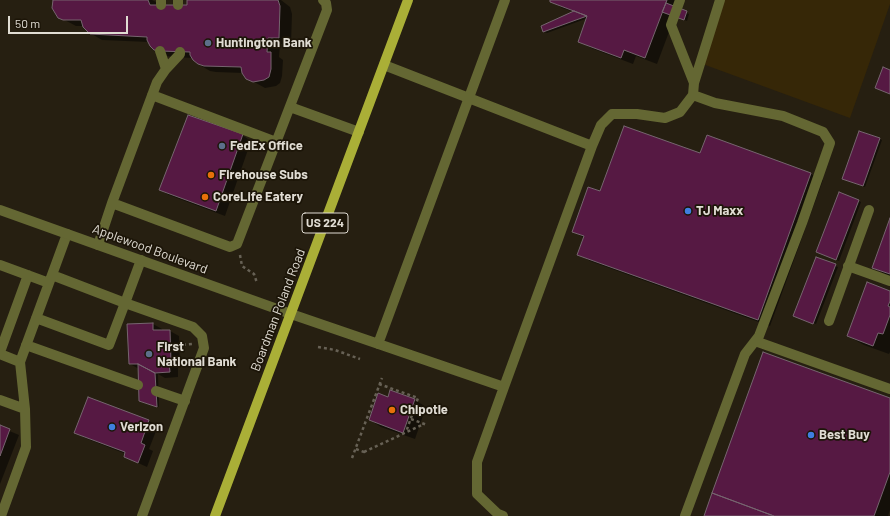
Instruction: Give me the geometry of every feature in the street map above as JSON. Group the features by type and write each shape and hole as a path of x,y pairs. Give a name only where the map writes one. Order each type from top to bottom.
{"main road":[{"name":"Boardman Poland Road","path":"215,516 408,0"}],"street":[{"path":"112,203 230,247 237,244 327,10 326,3 322,0"},
{"path":"378,344 505,0"},
{"path":"680,0 671,25 694,83"},
{"path":"503,516 498,514 477,494 477,462 592,146 601,125 612,114 637,114 665,118 680,112 694,95 694,83 720,0"},
{"path":"160,51 166,69"},
{"path":"98,244 157,82 166,69 180,54 180,52"},
{"path":"384,65 592,146"},
{"path":"685,516 745,354 759,336 830,143 823,132 783,116 715,103 694,95"},
{"path":"152,96 276,142"},
{"path":"290,107 359,132"},
{"name":"Applewood Boulevard","path":"0,210 504,388"},
{"path":"829,321 869,210"},
{"path":"1,516 26,447 25,409 20,362 67,234"},
{"path":"36,318 109,345 141,260"},
{"path":"0,265 28,275 50,279 125,303 193,327 202,336 204,348 142,516"},
{"path":"848,266 890,281"},
{"path":"20,362 1,349 28,275"},
{"path":"755,341 890,389"},
{"path":"26,345 138,385"},
{"path":"156,391 185,401"},
{"path":"0,400 25,409"}],"path":[{"path":"237,244 242,266 254,274 257,283"},
{"path":"170,346 194,344"},
{"path":"318,347 335,350 360,359"},
{"path":"352,458 382,378"},
{"path":"380,384 418,398 406,432"},
{"path":"356,449 363,452 425,424 410,419"}],"shaded area":[{"path":"720,0 890,0 890,4 850,118 700,63"}],"building":[{"name":"Huntington Bank","path":"53,0 148,0 150,5 187,5 187,0 278,0 280,6 279,38 268,38 267,52 271,52 271,69 269,77 264,80 253,82 246,79 242,73 241,67 204,66 193,60 190,52 154,50 150,46 147,37 90,34 83,27 81,20 63,20 58,18 52,8"},
{"path":"550,0 667,0 645,58 624,50 621,58 578,42 587,16 550,2"},
{"path":"666,3 687,11 684,20 662,12"},
{"path":"574,11 587,16 543,32 541,26"},
{"path":"883,67 890,70 890,94 875,88"},
{"path":"188,115 243,134 216,211 159,190"},
{"name":"TJ Maxx","path":"624,126 700,153 707,135 811,173 758,320 577,255 584,236 572,232 588,187 600,191"},
{"path":"859,131 880,138 863,186 842,179"},
{"path":"839,192 859,200 836,260 816,252"},
{"path":"890,218 890,274 872,268"},
{"path":"816,257 836,264 813,324 793,316"},
{"path":"867,282 890,291 890,301 888,306 890,307 890,315 883,334 878,333 873,346 847,336"},
{"name":"First National Bank","path":"153,323 153,330 170,330 170,372 155,373 138,364 129,364 127,324"},
{"name":"Best Buy","path":"763,352 890,398 890,472 874,516 774,516 712,493"},
{"path":"138,364 155,373 157,407 139,401"},
{"name":"Chipotle","path":"390,390 415,399 403,433 369,420 378,393 388,397"},
{"name":"Verizon","path":"88,397 149,420 141,443 145,445 138,463 124,457 125,452 74,433"},
{"path":"0,425 10,429 0,456"},
{"path":"712,493 774,516 704,516"}],"place":[{"name":"Huntington Bank","path":"208,43"},
{"name":"FedEx Office","path":"222,146"},
{"name":"Firehouse Subs","path":"211,175"},
{"name":"CoreLife Eatery","path":"205,197"},
{"name":"TJ Maxx","path":"688,211"},
{"name":"First National Bank","path":"149,354"},
{"name":"Chipotle","path":"392,410"},
{"name":"Verizon","path":"112,427"},
{"name":"Best Buy","path":"811,435"}]}
